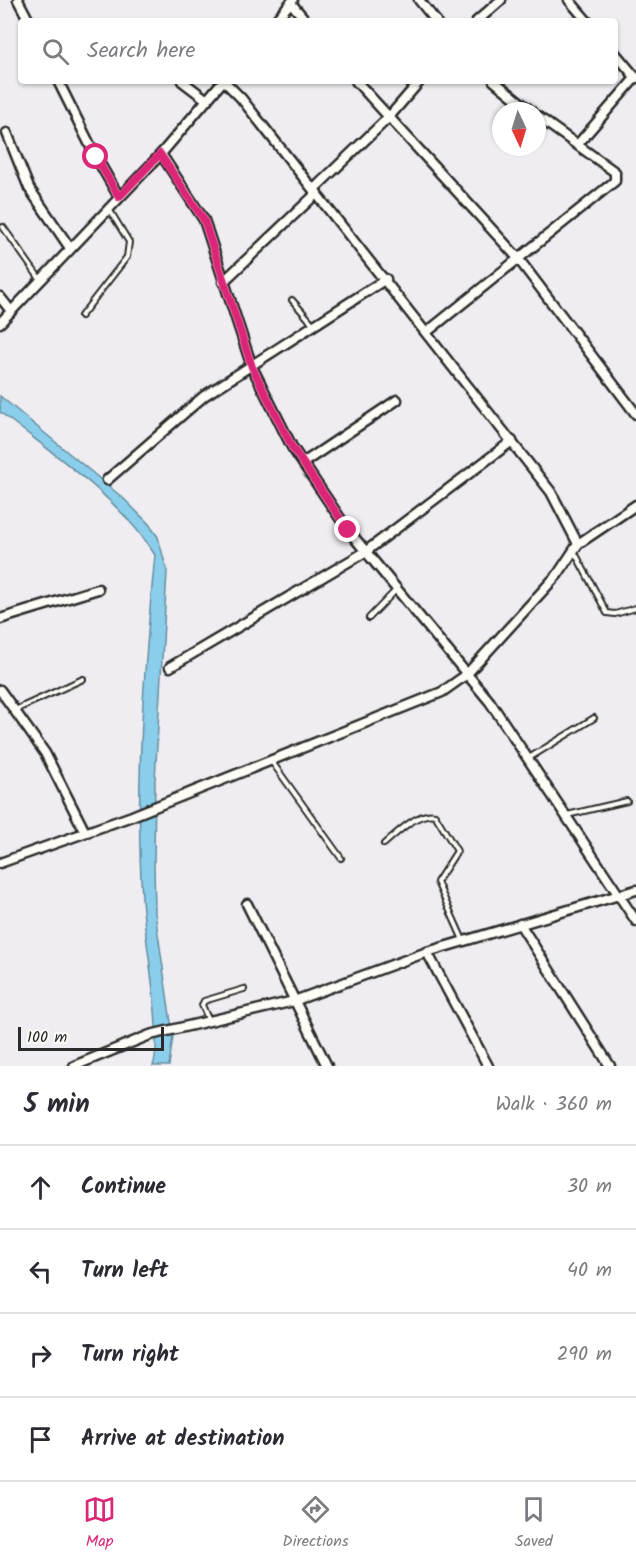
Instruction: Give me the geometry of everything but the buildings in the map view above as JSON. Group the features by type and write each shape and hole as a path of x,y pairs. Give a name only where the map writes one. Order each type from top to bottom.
{"street":[{"path":"18,0 27,18"},
{"path":"419,0 434,18"},
{"path":"480,18 501,0"},
{"path":"569,0 584,18"},
{"path":"278,18 292,1 304,18"},
{"path":"578,144 636,77 618,56"},
{"path":"60,84 119,197"},
{"path":"186,84 207,100"},
{"path":"0,322 160,154 221,84"},
{"path":"227,84 241,98 386,279 551,492 576,548"},
{"path":"359,84 517,257 636,414"},
{"path":"223,282 316,191 417,84"},
{"path":"498,84 520,102"},
{"path":"427,332 517,257 553,233 615,181 615,172 546,122"},
{"path":"7,133 29,188 70,248"},
{"path":"160,154 204,220 252,367 303,463 365,552 490,702 636,921"},
{"path":"107,480 204,396 315,327 386,279"},
{"path":"0,297 11,311"},
{"path":"303,463 397,400"},
{"path":"170,667 365,552 512,441"},
{"path":"0,863 132,816 442,692 466,675 576,548 636,505"},
{"path":"0,619 98,589"},
{"path":"0,690 45,753 85,832"},
{"path":"74,1066 150,1035 176,1027 294,1001 427,952 636,890"},
{"path":"247,904 327,1066"},
{"path":"520,924 610,1066"},
{"path":"427,952 488,1066"}],"lane":[{"path":"81,316 126,257 129,242 108,208"},
{"path":"3,227 40,279"},
{"path":"292,300 315,327"},
{"path":"576,548 607,613 615,614 636,608"},
{"path":"369,618 396,590"},
{"path":"15,710 83,679"},
{"path":"529,759 594,718"},
{"path":"272,761 341,858"},
{"path":"567,816 627,801"},
{"path":"384,844 403,828 427,814 435,815 456,847 456,854 437,882 464,941"},
{"path":"208,1020 202,1005 204,1001 244,989"}],"water":[{"path":"0,396 123,498 149,524 158,537 167,571 155,780 154,864 155,913 173,1036 169,1066 153,1066 156,1051 155,1009 143,915 140,855 142,726 155,555 123,514 104,496 0,412"}],"route":[{"path":"96,157 119,197 160,154 178,177 204,220 252,367 292,447 348,530"}]}
